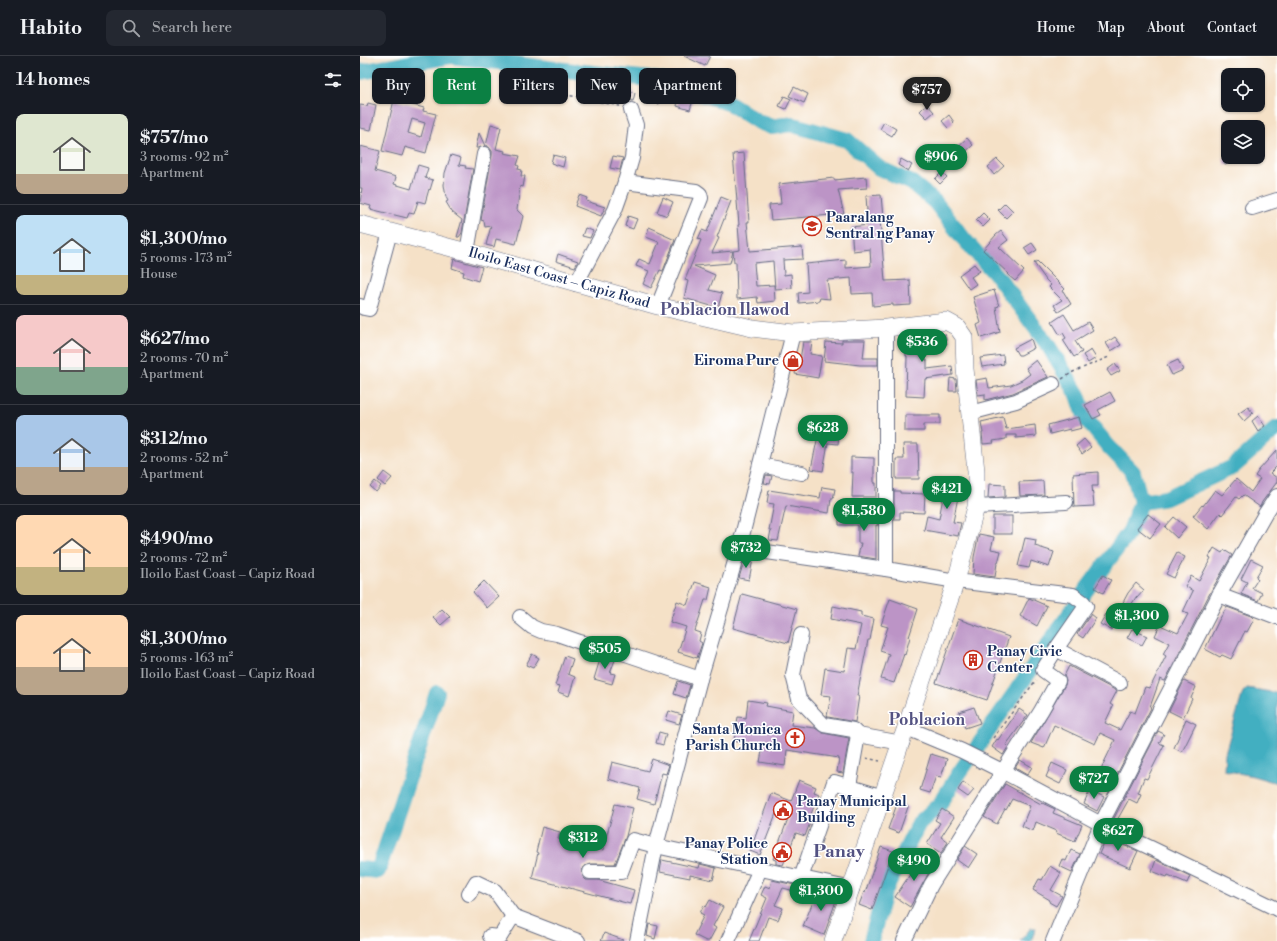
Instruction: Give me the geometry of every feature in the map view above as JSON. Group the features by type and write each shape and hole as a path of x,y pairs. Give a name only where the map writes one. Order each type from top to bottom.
{"main road":[{"name":"Iloilo East Coast – Capiz Road","path":"360,224 467,252 658,306 752,328 793,332 886,328 946,321 957,327 964,337 965,369 976,471 976,507 956,581 833,941"}],"street":[{"path":"576,284 615,210 625,182 632,158 636,125 631,110"},
{"path":"467,252 484,154"},
{"path":"625,182 696,191 700,194 701,198 658,306"},
{"path":"1252,208 1277,200"},
{"path":"360,306 369,309 390,232"},
{"path":"886,328 886,569"},
{"path":"637,941 656,846 700,679 739,548 793,332"},
{"path":"970,413 1016,401 1053,384"},
{"path":"760,465 802,473"},
{"path":"1053,941 1101,824 1218,595 1277,496"},
{"path":"976,507 1066,502"},
{"path":"739,548 1078,599 1086,606 1043,670 1058,681 931,885 904,941"},
{"path":"1218,595 1277,617"},
{"path":"520,618 532,628 614,650 700,679"},
{"path":"801,635 793,675 799,699 824,725 853,730 858,735 904,735 962,751 1101,824 1277,909"},
{"path":"1056,649 1120,683"},
{"path":"850,786 858,735"},
{"path":"801,878 834,782 883,797"},
{"path":"590,872 621,872 633,840 852,889"},
{"path":"728,941 760,869"},
{"path":"469,894 476,882 495,891 513,916 578,941"},
{"path":"490,936 500,937 513,916"}],"path":[{"path":"568,95 620,106 631,110"},
{"path":"1073,372 1109,357"},
{"path":"993,738 1043,670"},
{"path":"855,755 894,765"}],"water":[{"path":"1247,688 1277,693 1277,783 1224,770 1225,753 1243,692"},
{"path":"1031,928 1036,928 1031,941 1020,941"}],"building":[{"path":"684,56 710,56 705,66"},
{"path":"794,87 808,94 804,103 789,96"},
{"path":"631,92 635,93 633,101 631,100"},
{"path":"784,96 791,99 786,109 779,106"},
{"path":"368,103 376,105 371,130 360,128 360,105 367,106"},
{"path":"393,104 409,104 424,108 423,111 436,114 426,153 405,147 402,156 382,151","holes":["412,119 425,123 421,137 408,133"]},
{"path":"677,104 692,104 690,110 677,106"},
{"path":"927,104 934,112 927,118 920,111"},
{"path":"949,115 954,122 948,128 942,121"},
{"path":"884,122 896,129 892,136 880,129"},
{"path":"491,124 501,127 496,149 505,151 504,153 520,156 517,165 519,166 518,169 522,170 521,176 525,176 523,187 520,186 517,210 523,216 516,244 496,239 494,247 486,245 491,226 485,227 484,221 481,220 492,155 492,151 486,146"},
{"path":"479,133 485,146 476,148"},
{"path":"967,138 973,145 962,155 956,148"},
{"path":"360,146 380,151 375,171 396,177 394,184 411,189 418,165 428,168 425,178 433,180 430,190 429,189 425,203 418,201 414,214 409,213 407,218 370,209 371,206 360,203 362,188 360,188"},
{"path":"744,153 749,222 747,222 750,251 802,247 803,259 783,260 784,275 791,274 792,288 775,289 773,261 754,263 756,286 774,285 775,301 758,303 757,297 737,299 736,262 734,262 733,251 740,250 733,154"},
{"path":"451,155 461,158 459,165 466,166 465,168 473,169 462,233 459,237 457,237 462,220 452,212 446,202 448,201 444,185 445,173"},
{"path":"553,155 565,158 563,167 551,163"},
{"path":"613,156 623,158 620,170 610,168"},
{"path":"901,159 912,165 908,171 898,165"},
{"path":"997,159 1004,166 994,175 988,167"},
{"path":"942,172 947,177 940,184 935,179"},
{"path":"866,177 867,188 838,190 844,214 771,220 769,205 781,204 779,184 834,178 834,180"},
{"path":"579,195 587,198 586,201 605,207 601,216 575,206"},
{"path":"881,195 883,218 880,219 885,281 910,280 911,305 893,306 893,304 873,306 872,293 852,294 851,278 827,280 830,299 820,298 819,301 799,303 798,293 808,292 806,264 846,260 846,268 871,266 870,249 853,251 851,227 868,225 866,196"},
{"path":"663,197 673,202 667,216 657,212"},
{"path":"721,197 731,201 717,237 719,238 712,253 733,251 730,263 694,266 715,275 709,290 722,293 718,308 684,298 688,281 685,280 701,240 698,239 702,230 707,232"},
{"path":"1005,203 1013,211 1006,218 998,210"},
{"path":"983,213 990,220 983,227 976,220"},
{"path":"628,216 637,219 633,229 625,226"},
{"path":"649,227 675,240 663,271 660,270 651,288 643,284 649,271 636,266 639,259 650,264 659,242 646,237"},
{"path":"585,228 593,231 590,238 582,236"},
{"path":"1001,231 1008,240 999,247 1024,271 1015,281 983,250"},
{"path":"1032,243 1037,250 1029,255 1024,248"},
{"path":"558,254 578,261 575,267 556,261"},
{"path":"454,259 482,267 478,281 463,276 464,272 452,268"},
{"path":"1037,261 1065,289 1063,291 1071,304 1058,312 1054,305 1062,300 1049,287 1051,285 1034,263"},
{"path":"974,264 980,271 971,277 976,284 969,289 959,275"},
{"path":"994,290 999,306 996,307 1000,332 981,338 977,325 981,323 973,297"},
{"path":"1064,314 1074,330 1088,322 1093,330 1075,341 1082,352 1074,357 1063,340 1066,338 1063,333 1060,335 1052,322"},
{"path":"917,334 924,335 923,337 945,334 947,344 926,347 925,360 927,360 927,369 952,366 953,375 925,379 924,397 906,396 907,356 906,346 901,346 902,336"},
{"path":"1115,337 1121,345 1111,351 1106,343"},
{"path":"1031,339 1034,348 1021,355 1018,355 1014,348"},
{"path":"842,340 865,340 863,358 878,358 878,365 860,365 824,361 826,342 842,343"},
{"path":"803,342 812,342 810,354 822,356 818,378 795,374 798,358 800,359"},
{"path":"1091,350 1096,358 1088,363 1083,355"},
{"path":"1003,355 1004,364 982,367 980,358"},
{"path":"1036,360 1048,377 1013,393 985,400 985,394 978,395 976,380 987,378 989,388 1011,385 1030,374 1026,368"},
{"path":"1178,360 1183,370 1172,375 1167,365"},
{"path":"1115,364 1120,371 1111,376 1107,370"},
{"path":"950,378 956,379 957,391 949,391"},
{"path":"1110,392 1115,401 1098,410 1101,415 1093,419 1085,405"},
{"path":"1248,407 1253,413 1244,421 1238,414"},
{"path":"905,415 940,415 940,424 924,424 924,431 905,431"},
{"path":"1258,416 1265,426 1258,431 1252,421"},
{"path":"1003,417 1006,429 1035,425 1036,436 1016,438 1016,435 1006,435 1006,439 993,441 994,443 983,444 981,422"},
{"path":"1079,417 1082,428 1070,431 1070,429 1050,434 1048,425"},
{"path":"819,431 839,435 838,444 828,443 823,471 811,469"},
{"path":"1084,439 1091,447 1082,454 1076,446"},
{"path":"903,444 918,444 919,479 896,479 896,459 904,459"},
{"path":"1277,450 1277,466 1270,473 1277,478 1277,482 1260,507 1243,495 1239,499 1236,497 1222,515 1220,513 1208,529 1193,516 1215,490 1222,495 1236,479 1251,492 1260,479 1255,476"},
{"path":"851,457 874,458 874,483 876,483 876,497 852,497 853,472 851,472"},
{"path":"384,472 392,478 385,486 378,480"},
{"path":"1098,472 1098,486 1092,486 1094,506 1074,507 1073,474"},
{"path":"766,475 772,476 770,484 764,483"},
{"path":"375,481 381,486 376,492 370,487"},
{"path":"1043,481 1044,495 1020,496 1019,482"},
{"path":"938,483 964,483 964,497 958,497 953,522 961,523 958,536 924,530 927,516 939,519 943,497 938,497"},
{"path":"989,484 1005,485 1005,497 988,498"},
{"path":"822,487 835,489 833,499 831,499 829,513 786,506 778,541 769,540 771,530 769,530 774,504 767,503 769,490 820,498"},
{"path":"894,491 900,491 900,493 925,494 924,513 900,512 900,519 894,519"},
{"path":"839,514 878,514 878,525 876,525 876,559 858,556 861,543 858,543 858,525 839,525"},
{"path":"1148,514 1161,524 1150,538 1137,528"},
{"path":"993,516 1012,516 1012,534 993,534"},
{"path":"1174,517 1186,527 1177,538 1165,527"},
{"path":"979,534 994,537 991,549 1001,551 995,577 973,574 974,557"},
{"path":"1025,538 1036,540 1035,546 1054,552 1049,567 1031,561 1029,568 1018,566"},
{"path":"1214,548 1222,553 1224,550 1232,555 1211,591 1165,681 1160,679 1150,707 1151,708 1112,784 1097,777 1115,740 1100,733 1095,744 1054,725 1044,748 1031,743 1065,685 1066,681 1064,676 1069,666 1117,691 1110,704 1113,706 1105,723 1120,730 1130,711 1135,713 1145,687 1150,688 1166,656 1163,654 1169,643 1155,636 1160,625 1178,633 1188,614 1183,612 1193,591 1185,586 1191,576 1199,581 1211,558 1209,557"},
{"path":"1177,553 1185,557 1174,578 1166,574"},
{"path":"745,558 753,559 749,580 739,578"},
{"path":"1251,559 1263,565 1256,577 1258,579 1252,588 1262,593 1258,601 1241,594 1247,582 1241,579"},
{"path":"1103,575 1111,580 1103,593 1095,588"},
{"path":"484,581 499,597 487,608 473,592"},
{"path":"695,582 711,587 708,600 705,600 695,631 701,633 699,641 702,643 697,658 678,652 686,627 670,622 677,601 687,605"},
{"path":"1136,583 1144,590 1137,598 1136,597 1127,612 1120,608 1128,593"},
{"path":"742,594 797,609 788,643 733,628"},
{"path":"1029,598 1047,606 1037,626 1020,616"},
{"path":"890,599 918,609 905,655 904,654 894,683 881,679 889,654 880,651 888,627 881,625"},
{"path":"833,606 861,612 861,616 874,619 870,640 868,640 857,696 859,696 855,722 828,717 831,696 821,695 825,668 844,671 848,648 856,649 861,625 831,619"},
{"path":"1227,607 1251,616 1254,619 1247,632 1245,631 1231,659 1222,655 1220,657 1205,649"},
{"path":"442,609 450,617 441,625 433,617"},
{"path":"1091,614 1096,618 1083,638 1077,634"},
{"path":"1106,614 1116,620 1111,630 1100,624"},
{"name":"Panay Civic Center","path":"958,619 1009,637 987,700 936,683"},
{"path":"1132,629 1147,636 1142,645 1127,638"},
{"path":"532,654 539,658 533,668 526,665"},
{"path":"565,656 573,659 568,674 575,677 569,696 558,692 560,686 555,685"},
{"path":"601,656 615,660 610,673 615,674 612,684 594,679"},
{"path":"678,681 690,685 686,698 674,694"},
{"path":"1184,681 1196,687 1183,718 1169,711"},
{"name":"Santa Monica Parish Church","path":"748,700 767,703 766,706 793,711 791,725 815,728 823,733 849,738 843,773 837,772 839,758 787,750 785,766 760,762 763,746 734,741 738,717 746,718"},
{"path":"974,707 980,723 965,728 959,712"},
{"path":"1019,709 1028,715 1006,745 1008,747 1003,755 992,747"},
{"path":"669,711 682,715 679,724 666,720"},
{"path":"1186,719 1196,724 1182,752 1174,748"},
{"path":"1158,731 1164,734 1159,743 1164,745 1147,779 1144,778 1138,793 1141,794 1137,803 1129,799 1116,822 1113,820"},
{"path":"659,732 666,734 663,745 656,743"},
{"path":"931,754 947,759 941,777 936,776 930,793 920,790"},
{"path":"652,759 669,765 666,774 662,773 654,804 637,799 640,788 608,779 612,762 648,771"},
{"path":"1020,760 1032,767 1027,775 1015,768"},
{"path":"1052,763 1067,770 1060,784 1046,777"},
{"name":"Panay Municipal Building","path":"799,780 816,787 814,792 819,794 811,814 813,815 805,836 796,833 783,865 776,864 776,860 773,859 789,816 777,811 760,855 750,851 771,793 791,801"},
{"path":"963,782 974,790 968,797 958,790"},
{"path":"1005,784 1041,804 1042,803 1055,809 1053,813 1082,825 1075,841 1036,822 1033,831 1022,826 1030,806 1012,799 997,824 984,817"},
{"path":"1090,790 1104,797 1097,811 1084,804"},
{"path":"615,804 633,808 626,836 615,864 590,864 583,867 582,872 583,877 586,880 598,880 634,890 630,904 532,878 542,827 560,832 558,839 603,850"},
{"path":"897,804 908,807 899,833 888,829"},
{"path":"942,809 954,817 941,837 948,842 941,853 927,844 940,823 935,820"},
{"path":"1107,836 1119,842 1118,843 1138,851 1130,868 1099,854"},
{"path":"965,846 977,854 968,868 957,860"},
{"path":"881,847 893,851 872,910 859,905 864,892 865,893"},
{"path":"1071,850 1080,854 1072,872 1059,866 1062,859 1066,861"},
{"path":"920,856 933,865 910,907 895,897 913,870 911,869"},
{"path":"662,860 699,868 700,864 716,868 713,880 690,875 690,878 660,872"},
{"path":"1156,860 1190,876 1187,883 1168,875 1167,877 1152,871"},
{"path":"1050,866 1061,873 1051,890 1062,896 1056,906 1049,902 1050,900 1033,890 1039,879 1042,880"},
{"path":"772,880 804,887 802,893 783,888 775,905 783,908 778,920 768,917 759,941 749,941 767,898 761,895 765,886 770,888"},
{"path":"818,890 838,895 824,935 803,926"},
{"path":"710,900 723,907 713,926 716,928 709,941 706,941 694,935 704,915 700,913 704,905 706,907"},
{"path":"649,924 658,926 655,939 647,936"},
{"path":"604,933 623,940 623,941 601,941"}],"waterway":[{"path":"360,72 451,56 660,80 731,104 757,121 772,127 790,124 847,140 879,168 912,183 935,202 963,238 998,277 1048,345 1078,395 1086,419 1108,446 1133,472 1141,502 1130,531 1084,593 960,772 940,804 919,823 884,893 871,941"},
{"path":"1141,502 1166,498 1233,467 1277,428"},
{"path":"360,869 378,871 437,693"}],"place":[{"name":"Paaralang Sentral ng Panay","path":"812,226"},
{"name":"Eiroma Pure","path":"793,361"},
{"name":"Panay Civic Center","path":"973,660"},
{"name":"Santa Monica Parish Church","path":"795,738"},
{"name":"Panay Municipal Building","path":"783,810"},
{"name":"Panay Police Station","path":"782,852"}],"district":[{"name":"Poblacion Ilawod","path":"725,310"},
{"name":"Poblacion","path":"927,720"},
{"name":"Panay","path":"839,851"}]}
